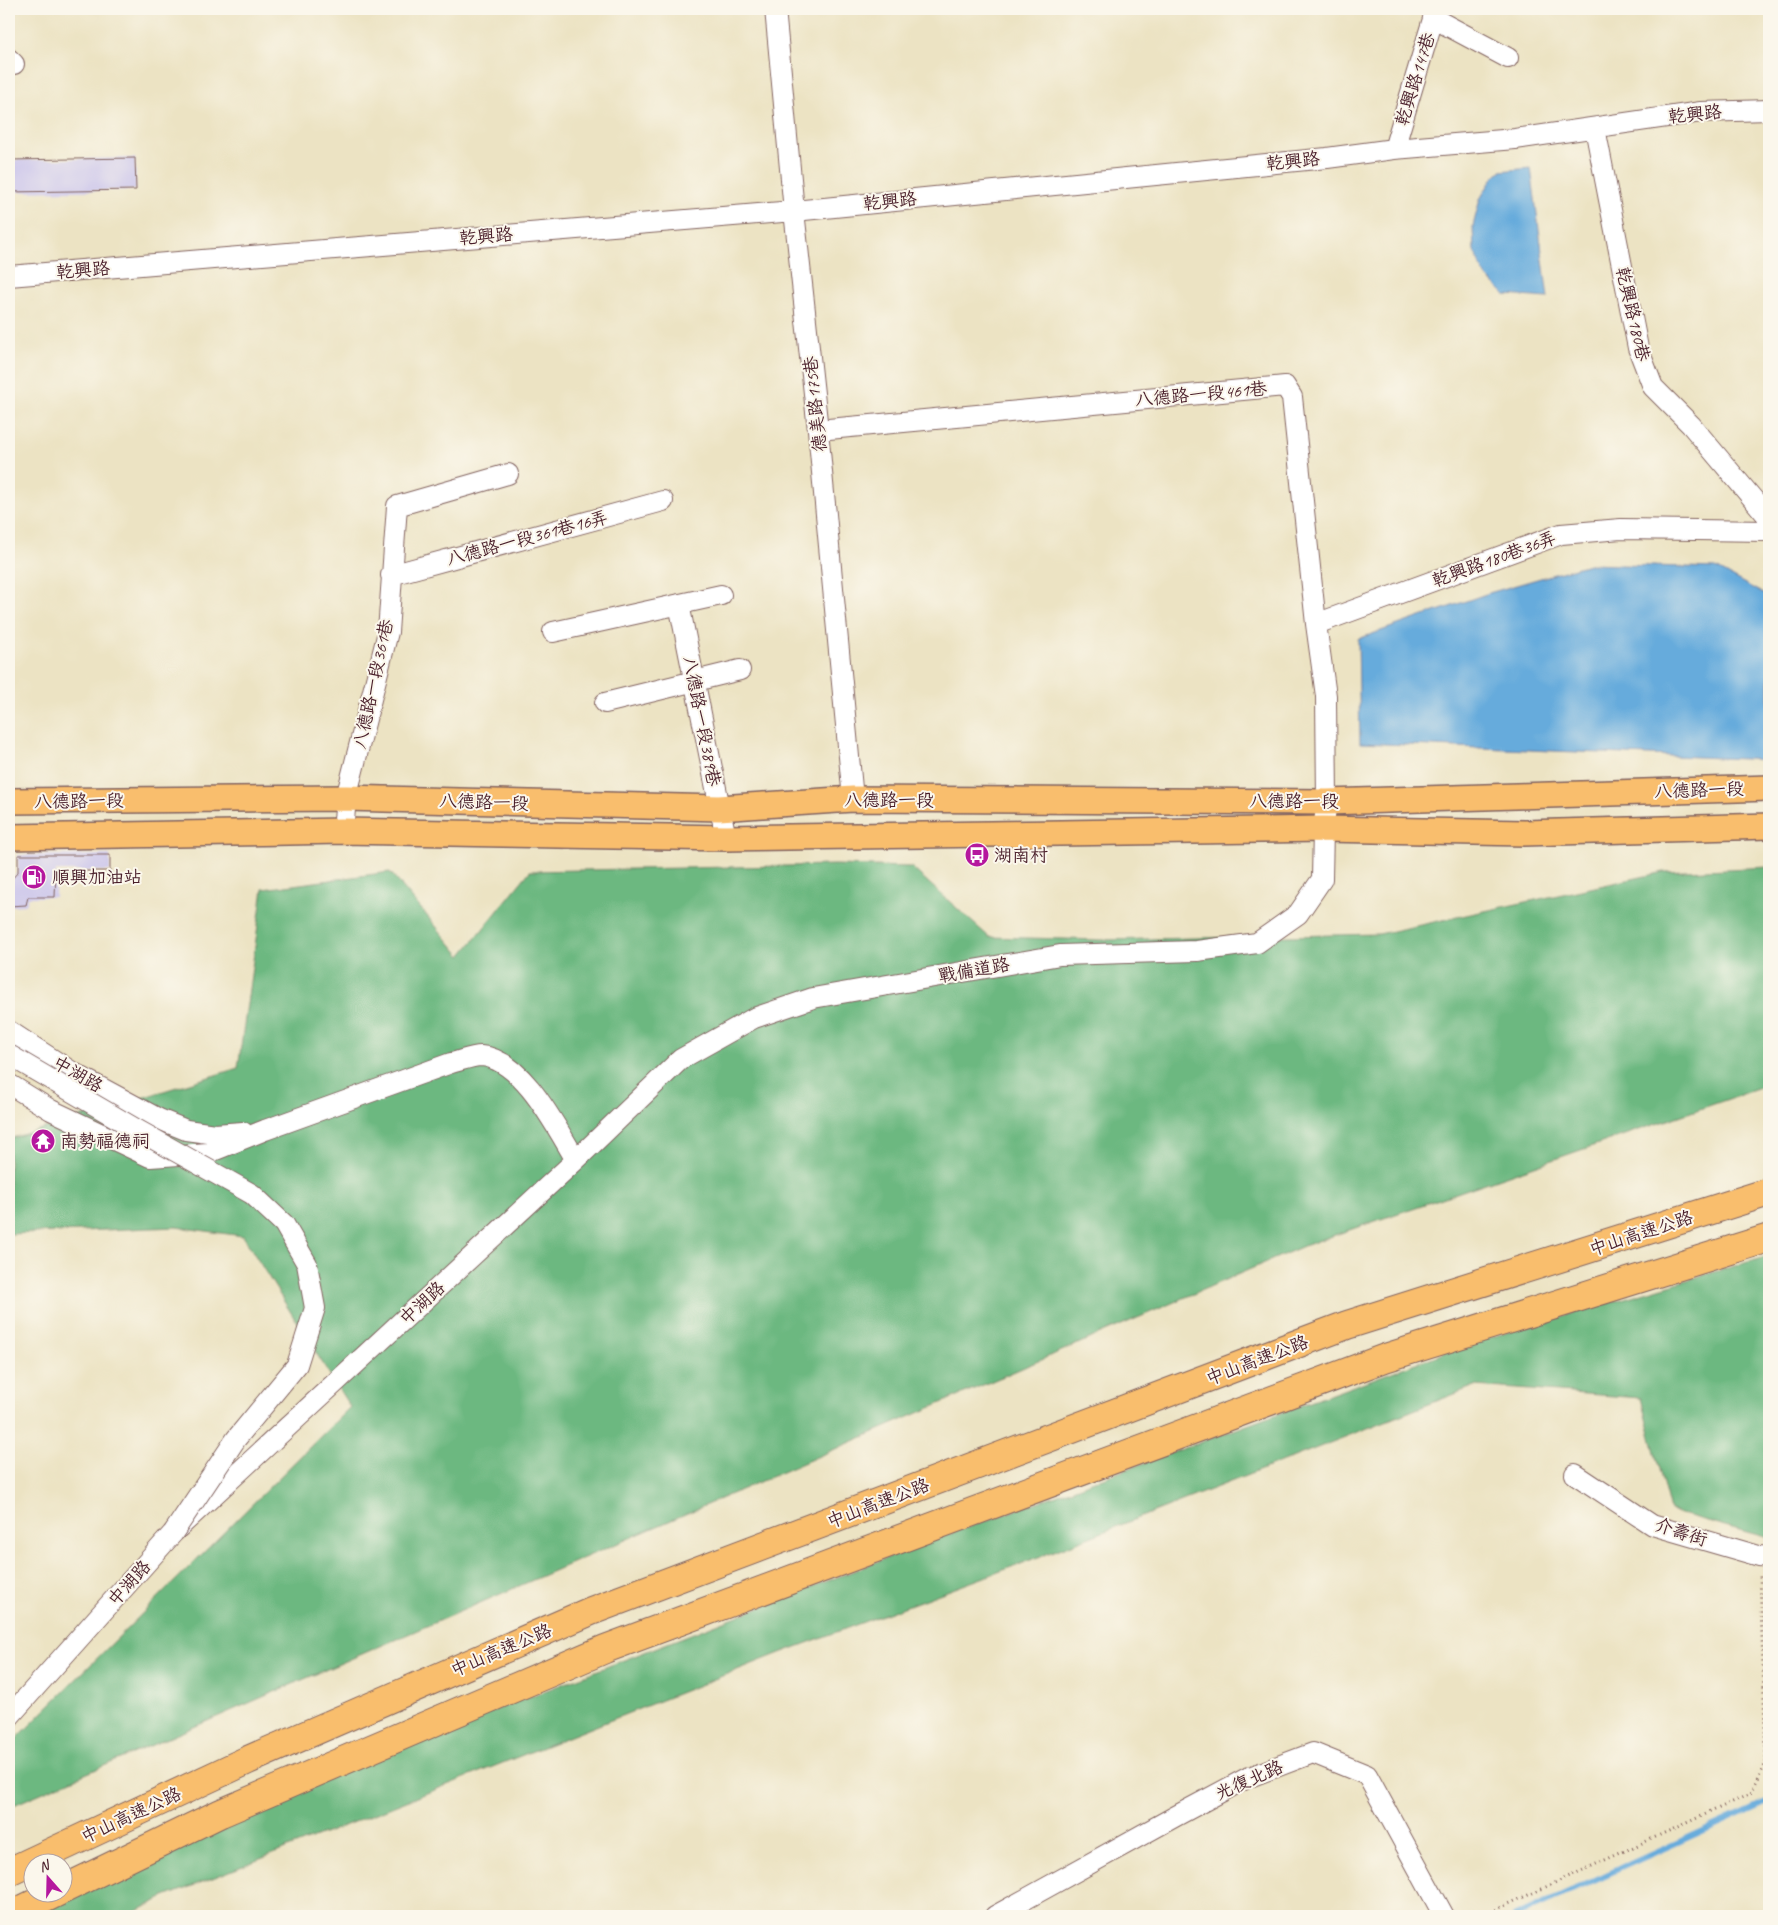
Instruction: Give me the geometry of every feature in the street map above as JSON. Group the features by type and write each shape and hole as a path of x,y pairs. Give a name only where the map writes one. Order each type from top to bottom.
{"highway":[{"name":"中山高速公路","path":"9,1872 248,1760 591,1611 1348,1326 1769,1192"},
{"name":"中山高速公路","path":"72,1885 221,1813 605,1649 1385,1358 1769,1238"},
{"path":"9,1916 38,1902"}],"main road":[{"name":"八德路一段","path":"9,801 346,798 720,808 853,799 1327,802 1769,788"},
{"name":"八德路一段","path":"9,837 343,831 726,838 1323,829 1524,833 1769,826"}],"street":[{"name":"德美路175巷","path":"775,9 853,799"},
{"path":"1434,13 1508,58"},
{"name":"乾興路147巷","path":"1394,149 1434,13"},
{"name":"乾興路","path":"9,276 794,211 1327,158 1394,149 1515,139 1701,112 1769,110"},
{"name":"乾興路180巷","path":"1595,128 1638,348 1653,387 1691,425 1769,518"},
{"name":"八德路一段461巷","path":"818,430 1285,386 1292,397 1316,624 1326,696 1327,802"},
{"name":"八德路一段361巷","path":"343,831 346,798 388,632 397,506 508,474"},
{"name":"八德路一段361巷16弄","path":"391,574 663,501"},
{"name":"乾興路180巷36弄","path":"1316,624 1561,534 1621,529 1769,531"},
{"path":"553,632 721,595"},
{"name":"八德路一段389巷","path":"679,604 726,838"},
{"path":"604,703 740,670"},
{"name":"戰備道路","path":"576,1160 681,1059 754,1018 813,998 1060,955 1197,951 1257,943 1298,914 1322,879 1323,829 1327,802"},
{"name":"中湖路","path":"9,1031 68,1070 159,1119 186,1130 215,1134 265,1130"},
{"path":"9,1055 252,1194 284,1224 307,1264 316,1308 297,1364 236,1439 173,1533"},
{"name":"中湖路","path":"9,1084 46,1107 150,1157 208,1153 265,1130 451,1064 481,1056 506,1064 526,1083 576,1160 173,1533 9,1717"},
{"path":"46,1107 68,1070"},
{"name":"介壽街","path":"1575,1474 1652,1525 1766,1561"},
{"name":"光復北路","path":"995,1916 1247,1778 1313,1753 1367,1775 1444,1916"}],"path":[{"path":"1482,1916 1750,1794 1766,1763 1766,1561"}],"green space":[{"path":"835,865 911,867 989,937 1102,940 1379,934 1664,872 1769,867 1769,1085 1306,1245 9,1807 9,1746 350,1407 243,1236 176,1227 9,1234 9,1139 238,1068 263,889 390,872 461,956 530,871"},
{"path":"1769,1256 1769,1538 1670,1511 1641,1398 1475,1386 1044,1555 780,1653 162,1898 128,1916 21,1916 49,1902 72,1902 72,1891 225,1815 920,1545 1471,1343"}],"water":[{"path":"1531,168 1548,298 1505,295 1485,275 1474,251 1473,226 1480,199 1492,179 1500,171"},
{"path":"1589,564 1716,568 1769,597 1769,760 1360,743 1358,639 1489,593"}],"building":[{"path":"135,158 136,190 9,192 9,160"},
{"name":"順興加油站","path":"18,855 110,855 110,871 56,871 55,897 28,897 26,905 9,906 9,882 18,872"}],"waterway":[{"path":"1515,1916 1769,1801"}],"place":[{"name":"湖南村","path":"977,855"},
{"name":"順興加油站","path":"34,877"},
{"name":"南勢福德祠","path":"43,1141"}]}
